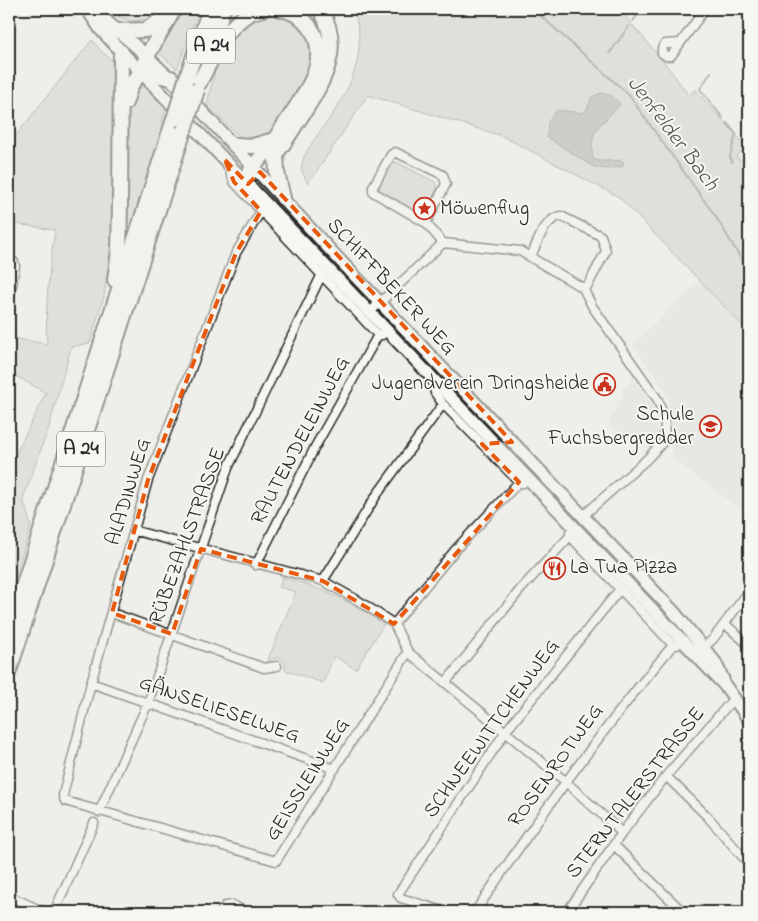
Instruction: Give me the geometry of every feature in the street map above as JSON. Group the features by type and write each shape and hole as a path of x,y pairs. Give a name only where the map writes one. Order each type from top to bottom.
{"highway":[{"path":"117,31 146,30 160,23 173,9"},
{"path":"122,120 131,85 141,72 147,56 173,9"},
{"name":"A 24","path":"9,672 184,130 210,9"},
{"name":"A 24","path":"9,630 174,119 194,84 223,9"},
{"path":"194,84 232,27 248,14 263,9"},
{"path":"246,182 257,169 312,81 318,54 316,39 310,27 295,14 281,9"},
{"path":"257,169 276,154 316,93 327,72 332,48 331,35 320,9"},
{"path":"110,315 119,251 122,52"},
{"path":"141,72 171,78"},
{"path":"236,146 253,146 274,140"},
{"path":"276,154 277,173 283,198"}],"main road":[{"name":"SCHIFFBEKER WEG","path":"90,12 104,19 171,78 236,146 380,302 674,612 699,651"},
{"name":"SCHIFFBEKER WEG","path":"90,12 101,30 571,522 678,643 699,651 714,662 727,688 749,720"},
{"path":"494,442 512,442"},
{"path":"571,522 583,516"}],"street":[{"path":"680,43 705,9"},
{"path":"426,222 446,184 446,180 443,175 396,152 391,155 374,187 374,192 426,222 443,243 520,251 530,256 537,263 583,288 592,306 658,400 665,421 664,441 646,460 583,516"},
{"name":"SCHIFFBEKER WEG","path":"225,160 234,182 321,276 378,335 390,333"},
{"name":"ALADINWEG","path":"62,795 91,682 136,531 148,480 236,253 261,211"},
{"path":"530,256 548,223 554,218 561,216 600,236 606,251 588,285 583,288"},
{"path":"370,312 443,243"},
{"path":"9,258 14,262 15,266 9,303"},
{"name":"RÜBEZAHLSTRASSE","path":"99,812 148,704 235,452 321,276"},
{"name":"RAUTENDELEINWEG","path":"256,565 315,447 378,335"},
{"name":"SCHIFFBEKER WEG","path":"432,377 435,393 444,404 519,482"},
{"path":"323,581 376,496 444,404"},
{"path":"394,624 456,549 519,482 531,481"},
{"path":"446,682 520,590 570,536 571,522"},
{"path":"136,531 256,565 323,581 359,601 394,624 408,652 565,781 622,833"},
{"name":"SCHIFFBEKER WEG","path":"570,536 620,589 678,643"},
{"name":"SCHNEEWITTCHENWEG","path":"446,912 401,898 398,894 506,732 620,589"},
{"path":"699,651 724,624 749,592"},
{"path":"112,613 264,668 277,666"},
{"path":"724,624 749,645"},
{"name":"ROSENROTWEG","path":"475,912 565,781 618,712 678,643"},
{"name":"GEISSLEINWEG","path":"62,795 65,801 99,812 276,861 408,652"},
{"name":"GÄNSELIESELWEG","path":"91,682 335,770"},
{"name":"STERNTALERSTRASSE","path":"568,912 622,833 666,776 734,698"},
{"path":"666,776 708,816 749,864"},
{"path":"54,912 94,823"},
{"path":"614,845 683,912"},
{"path":"9,896 44,912"},
{"path":"221,912 225,906 233,905 246,912"}],"highlighted area":[{"path":"225,160 248,184 260,172 512,442 482,444 519,482 394,624 323,581 201,549 172,634 112,613 148,480 236,253 261,211 234,182"}],"shaded area":[{"path":"121,9 162,9 154,19 131,21 118,17"},
{"path":"181,9 199,9 177,69 158,52"},
{"path":"353,9 619,9 668,67 689,96 695,89 746,146 736,157 749,166 749,332 619,197 502,136 368,95 308,184 301,169 302,163 309,148 341,101 348,87 358,57 358,26","holes":["592,97 607,119 598,127 593,136 593,160 601,163 620,160 594,167 554,142 571,112 582,113 587,110"]},
{"path":"271,12 288,16 301,27 309,40 312,53 310,67 306,81 274,133 251,140 240,137 207,106 218,62 232,35 242,24 255,16"},
{"path":"92,40 103,53 118,65 115,225 104,296 90,343 71,347 49,427 23,499 31,526 9,598 9,468 46,393 9,372 9,329 18,339 47,344 48,287 55,230 9,223 9,144"},
{"path":"139,82 166,108 162,122 165,123 122,256 124,130 128,105"},
{"path":"601,93 612,96 620,104 595,133 592,148 593,159 624,162 622,167 606,169 594,167 547,137 548,122 557,110 582,113 587,110 592,97"},
{"path":"396,162 435,182 437,189 425,212 419,213 380,192 379,187 390,164"},
{"path":"260,182 335,262 317,250 259,189 257,184"},
{"name":"Schule Fuchsbergredder","path":"699,281 749,332 749,515 673,459 668,395 633,344"},
{"path":"390,320 503,438 480,422 387,323"},
{"path":"634,378 653,404 657,417 658,433 650,448 607,426 622,397 622,390"},
{"path":"282,577 309,585 335,596 384,624 356,669 334,656 323,683 285,670 285,663 280,658 267,662 296,592 279,587"}],"waterway":[{"name":"Jenfelder Bach","path":"533,9 628,94 716,217 749,272"},
{"path":"633,21 642,9"},
{"path":"609,54 629,26"},
{"path":"711,72 700,89 723,118"},
{"path":"727,123 736,134 730,157 732,162"}],"place":[{"name":"Möwenflug","path":"424,209"},
{"name":"Jugendverein Dringsheide","path":"605,384"},
{"name":"Schule Fuchsbergredder","path":"710,427"},
{"name":"La Tua Pizza","path":"554,568"}]}
